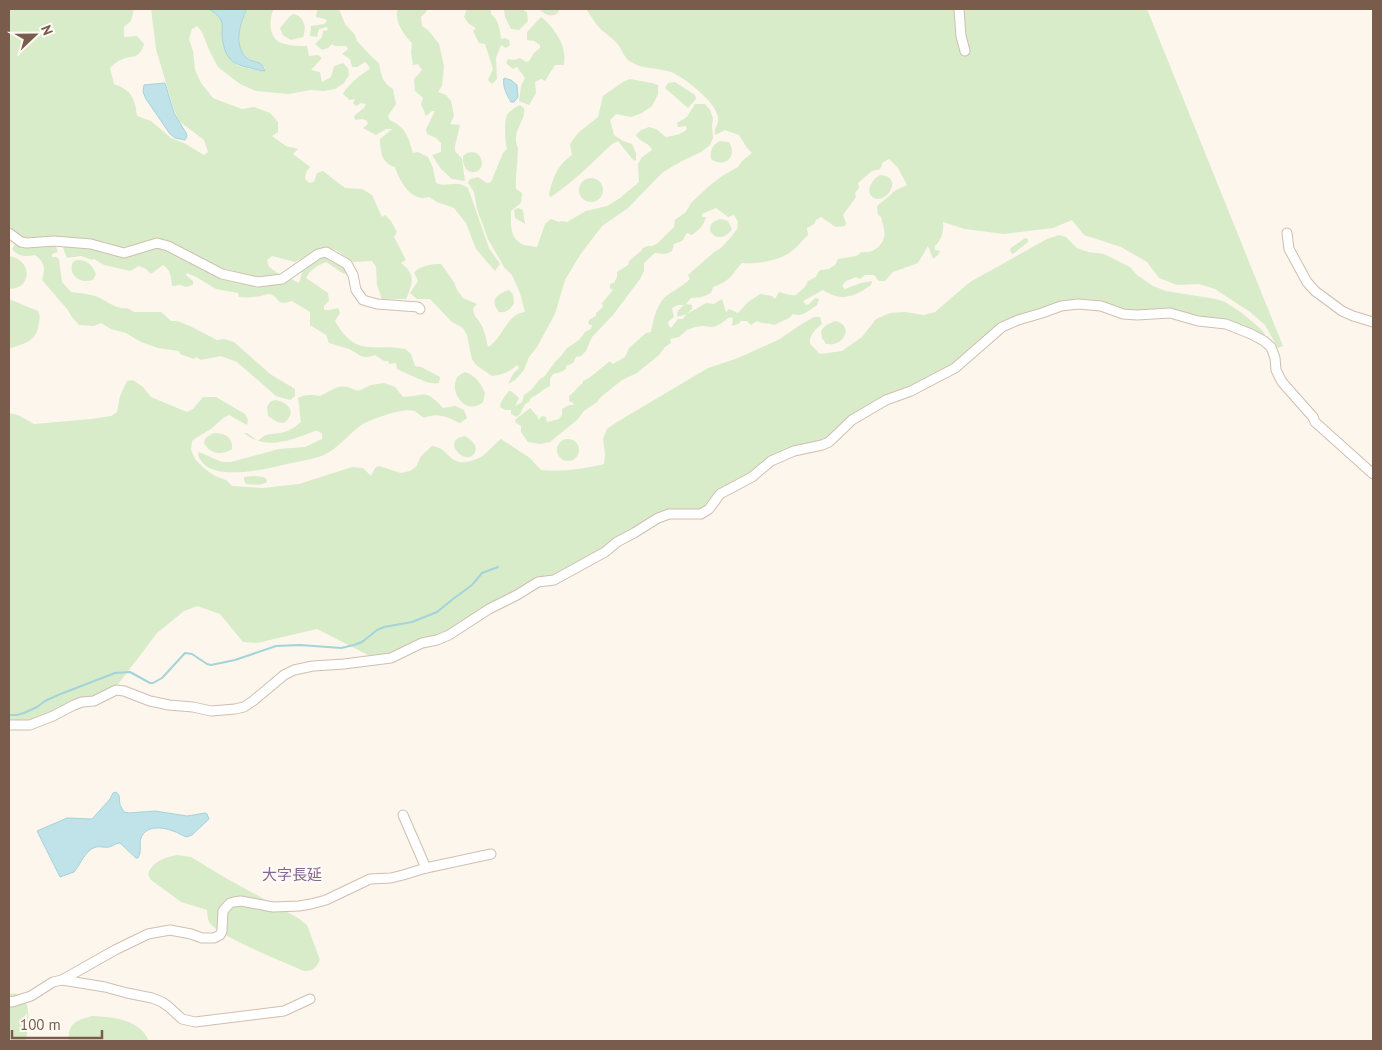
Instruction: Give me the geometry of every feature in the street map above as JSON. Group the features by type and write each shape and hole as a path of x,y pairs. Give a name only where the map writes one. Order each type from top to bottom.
{"street":[{"path":"959,9 961,36 965,51"},
{"path":"1287,232 1289,249 1307,282 1315,291 1342,311 1373,322"},
{"path":"9,233 21,242 54,241 91,244 124,253 157,243 168,246 222,274 258,282 282,279 318,254 326,252 347,264 353,275 356,290 363,300 377,304 418,307 420,309"},
{"path":"9,725 30,725 53,716 74,704 94,701 116,690 169,705 211,710 235,709 253,702 284,675 294,670 313,666 390,658 422,643 437,640 449,635 489,609 538,582 554,580 605,552 617,542 658,518 669,514 701,514 710,509 720,494 752,477 772,461 794,451 829,442 852,420 886,400 911,391 955,368 1002,327 1061,306 1078,304 1101,306 1124,314 1137,315 1170,313 1198,321 1226,324 1264,341 1271,347 1275,358 1276,370 1282,382 1313,417 1315,422 1373,474"},
{"path":"403,815 426,868"},
{"path":"9,1001 21,1000 31,996 53,982 62,980 148,934 170,930 202,938 214,938 220,935 222,931 223,912 230,903 241,901 272,907 311,904 326,900 370,879 391,878 426,868 491,854"},
{"path":"62,980 105,986 128,994 152,998 169,1007 182,1020 194,1022 284,1011 310,999"}],"green space":[{"path":"9,9 134,9 131,21 124,27 124,37 137,36 144,44 140,53 115,63 110,68 114,84 125,89 132,96 137,116 151,121 171,138 184,143 204,155 208,152 204,140 179,121 174,110 156,49 151,9 211,9 221,20 230,59 238,66 265,70 263,66 250,60 243,53 239,34 248,9 274,9 270,26 275,39 293,46 307,46 309,56 318,55 322,58 311,70 320,72 322,82 331,77 334,66 343,63 348,68 349,75 344,83 335,89 324,91 310,90 289,94 256,91 240,84 218,67 202,32 197,26 192,29 189,39 193,51 195,70 201,83 213,98 242,109 254,107 270,113 278,122 278,132 272,136 286,146 298,149 293,154 310,167 306,172 305,179 309,183 314,182 317,173 323,171 345,188 362,189 372,195 382,217 385,215 391,221 397,232 394,237 406,260 401,263 409,271 412,279 406,299 382,299 377,285 376,267 372,261 353,262 336,250 319,249 295,262 272,256 267,260 269,267 279,274 254,278 218,267 156,239 122,248 98,242 53,238 23,239 9,228"},
{"path":"339,9 345,24 355,35 357,41 379,63 384,81 393,89 396,104 388,116 390,120 400,126 406,133 413,153 418,152 428,157 433,168 436,183 444,185 459,184 468,188 489,248 500,264 495,271 476,249 466,223 454,208 429,197 417,197 411,194 399,178 395,167 387,163 381,152 380,139 392,129 386,129 376,135 363,128 368,124 367,121 363,119 355,120 354,116 366,104 361,103 356,106 353,103 355,99 350,100 343,94 355,80 370,69 365,62 357,67 352,67 350,59 342,54 348,49 346,46 335,46 332,44 322,50 315,44 322,37 323,31 328,30 327,27 319,29 317,37 310,36 311,26 324,24 327,21 316,17 317,10"},
{"path":"397,9 427,9 421,17 422,26 428,30 439,44 444,66 442,86 438,92 446,95 451,101 454,116 450,124 460,125 455,151 462,159 465,181 452,179 441,169 432,155 441,152 441,143 436,138 427,134 426,129 435,111 426,116 421,104 423,98 415,91 414,79 422,70 418,64 413,65 412,43 400,28 397,19"},
{"path":"467,9 491,9 491,14 499,25 501,39 509,40 510,45 506,48 501,45 496,58 497,79 492,84 488,80 493,69 485,44 479,43 473,31 476,28 469,24 464,17"},
{"path":"504,9 522,9 527,12 528,21 519,30 511,29 505,17"},
{"path":"539,9 560,9 556,14 550,15"},
{"path":"586,9 1147,9 1283,346 1278,348 1265,325 1250,312 1215,289 1199,284 1177,285 1159,278 1147,262 1121,247 1084,235 1072,220 1053,228 1004,234 965,229 943,222 942,235 935,246 935,250 940,251 933,259 928,246 918,263 893,272 885,281 879,281 874,275 865,275 860,279 856,277 846,281 842,286 845,289 872,281 871,285 853,295 842,297 823,290 803,301 806,305 815,298 819,299 817,305 805,313 793,314 774,325 757,321 751,325 747,321 741,321 732,326 733,318 730,317 714,327 702,326 687,330 679,337 670,339 671,343 659,355 637,373 622,380 550,442 540,444 528,442 521,432 521,426 515,420 530,408 538,417 538,420 542,416 546,417 547,422 559,419 562,415 562,409 569,405 574,405 569,401 569,396 583,381 610,361 613,364 625,357 629,348 646,333 651,332 657,310 664,298 690,279 688,275 721,248 731,237 737,229 738,222 734,215 728,217 716,208 702,214 702,217 706,217 703,225 697,231 692,235 687,233 682,241 674,244 672,251 666,254 655,253 644,263 644,271 640,279 613,315 592,337 586,351 581,356 576,357 573,363 566,366 566,369 553,374 550,379 550,386 531,398 517,417 511,414 511,410 505,410 500,407 505,396 511,391 519,398 515,406 522,402 524,395 544,377 567,348 591,329 592,325 588,323 603,307 602,303 613,290 610,288 610,284 614,283 617,272 628,265 629,261 643,248 658,243 674,227 675,220 686,212 691,203 722,176 738,167 752,153 739,135 725,130 715,135 718,119 716,111 699,91 684,79 671,72 632,63 626,58 617,43 599,28","holes":["889,159 898,168 907,185 896,190 877,206 884,235 883,241 876,249 862,252 856,256 838,259 835,265 829,269 821,270 816,277 808,281 805,287 796,295 779,292 775,299 772,296 760,294 748,302 738,313 729,309 726,312 722,299 714,304 706,303 687,314 692,309 692,305 685,305 691,298 702,297 711,293 713,287 727,280 742,263 768,261 792,251 808,235 807,228 821,217 836,227 845,226 846,223 843,215 856,197 855,193 859,188 858,183 872,171 880,169 882,163","678,305 684,305 677,314 677,316 687,314 683,319 678,319 671,328 669,326 668,322 674,317 672,308"]},
{"path":"293,14 300,17 305,29 303,37 291,40 283,35 280,28"},
{"path":"541,17 559,38 563,48 564,65 555,65 545,81 541,79 535,82 536,93 529,105 519,101 521,86 525,78 517,67 513,69 506,63 508,59 520,58 526,62 529,61 540,48 540,45 534,41 527,40 527,32"},
{"path":"630,79 658,85 658,94 652,106 642,113 631,117 616,114 610,120 614,135 632,144 636,153 636,160 634,161 618,141 612,144 551,197 549,195 556,172 572,155 570,144 578,133 598,117 603,96"},
{"path":"675,82 695,95 696,99 688,108 665,88 668,83"},
{"path":"695,104 705,104 713,118 713,138 710,145 701,152 663,172 628,208 602,226 580,255 565,280 555,314 537,347 529,357 524,370 515,380 508,384 513,374 519,368 517,365 506,373 492,376 476,365 472,359 467,335 463,328 452,322 430,299 417,299 410,293 418,281 414,272 427,265 441,264 463,298 477,304 473,308 474,313 483,329 488,347 513,317 525,312 520,293 512,275 504,267 488,239 477,209 474,192 468,183 470,179 478,177 487,183 491,182 503,153 507,149 505,122 507,115 513,109 520,105 524,108 516,134 518,149 516,189 522,193 521,203 511,211 512,231 519,242 537,247 545,224 551,219 567,222 586,211 607,206 639,182 638,164 642,157 652,150 649,145 636,135 641,130 649,127 656,129 666,137 683,132 687,129 686,126 678,127 677,123 687,117"},
{"path":"720,141 729,142 732,152 729,160 721,163 711,159 713,146"},
{"path":"472,152 479,155 482,164 480,169 474,172 469,171 463,163 463,156"},
{"path":"880,175 891,180 892,185 888,194 884,198 879,199 871,195 869,189 874,179"},
{"path":"591,178 596,179 602,185 602,195 596,201 591,202 586,201 580,195 579,190 580,185 586,179"},
{"path":"518,208 523,210 525,224 515,218 514,210"},
{"path":"721,219 728,221 732,229 727,235 721,237 712,234 710,230 714,222"},
{"path":"1059,235 1066,237 1077,248 1088,252 1104,254 1130,267 1137,275 1153,286 1166,291 1225,302 1262,330 1265,334 1264,337 1227,322 1126,312 1088,302 1019,317 952,367 913,387 829,439 798,447 699,511 671,511 605,549 447,633 390,655 372,657 317,629 257,643 243,642 220,614 197,606 184,611 157,633 116,687 98,695 75,701 32,720 9,721 9,413 18,415 34,424 111,416 117,412 120,396 127,381 133,380 143,387 151,397 187,412 193,409 203,397 216,397 245,414 248,420 247,425 229,415 192,441 191,450 195,459 205,469 215,476 226,480 232,486 263,488 299,484 352,467 363,468 371,476 375,468 379,466 401,473 416,467 421,456 432,446 443,450 456,461 467,462 483,455 501,439 530,458 541,470 589,467 604,464 603,439 607,429 708,368 738,358 780,339 814,317 820,317 822,324 812,335 810,344 820,354 842,351 862,337 876,319 890,313 905,312 924,315 935,312 970,282 1047,239"},
{"path":"1025,238 1028,239 1028,242 1013,254 1011,253 1011,248"},
{"path":"16,243 26,246 55,244 58,252 52,254 52,257 59,259 62,282 71,292 98,297 134,312 161,312 171,321 177,321 190,326 217,340 224,339 234,342 270,374 295,389 295,396 290,400 276,396 237,362 221,356 201,360 196,357 194,359 180,354 179,351 158,348 141,342 126,333 111,329 101,323 94,326 79,325 42,280 44,269 41,261 35,255 25,256 17,254 12,249"},
{"path":"66,244 121,254 163,246 222,276 291,279 299,283 302,273 300,270 324,256 342,265 347,273 344,274 326,262 314,268 306,278 328,293 329,301 324,306 324,310 338,308 340,313 335,321 343,333 358,345 405,349 411,354 415,366 421,367 440,377 439,383 430,383 418,379 397,369 396,363 389,364 388,361 384,361 375,355 364,357 349,349 329,343 326,335 310,325 310,312 292,301 283,303 269,294 239,297 238,293 216,289 187,273 186,275 193,281 193,285 186,287 181,285 172,286 169,271 163,265 151,274 139,266 130,271 104,265 94,259 81,256 67,258 63,248"},
{"path":"9,256 22,263 26,268 27,274 22,284 17,288 9,289"},
{"path":"84,260 91,265 96,274 93,280 84,281 76,278 72,267 73,262"},
{"path":"509,290 513,294 514,303 508,310 499,312 495,304 496,298 501,293"},
{"path":"9,299 38,311 40,318 38,330 33,338 9,349"},
{"path":"836,321 844,326 846,333 842,340 826,344 822,338 821,331 827,324"},
{"path":"465,372 477,380 485,393 483,402 477,406 466,405 456,392 457,379 459,375"},
{"path":"384,383 395,387 403,397 428,395 443,408 455,406 464,410 467,418 460,423 438,415 424,418 409,410 395,412 364,423 324,455 255,471 218,471 209,468 201,461 198,455 199,452 222,462 231,462 279,449 305,447 322,439 322,434 315,431 279,442 258,441 266,435 289,430 301,422 298,398 306,395 320,396 338,387 351,388 358,391 371,385"},
{"path":"275,400 284,403 290,408 290,415 284,423 277,422 268,416 267,407 270,402"},
{"path":"214,433 228,436 232,449 224,453 210,450 204,441"},
{"path":"465,436 476,447 473,455 469,457 464,457 454,446 458,438"},
{"path":"568,439 576,442 579,450 576,458 568,461 560,458 557,450 560,442"},
{"path":"244,477 264,477 267,480 266,483 258,485 246,484"},
{"path":"177,855 191,857 307,925 320,960 317,965 312,970 304,971 238,942 215,928 209,922 207,910 181,902 151,880 148,874 156,863"},
{"path":"9,994 17,994 26,1002 28,1022 26,1041 9,1041"},
{"path":"92,1016 109,1017 132,1024 145,1034 149,1041 69,1041 70,1030 74,1023"}],"water":[{"path":"209,9 247,9 240,27 240,47 247,58 259,63 265,71 240,65 231,60 224,47 221,20"},
{"path":"504,78 511,80 517,85 518,97 514,102 511,102 506,94"},
{"path":"165,83 174,113 186,133 185,140 175,138 170,134 143,92 144,85"},
{"path":"116,792 119,795 120,805 124,812 155,811 187,816 205,813 209,819 192,835 187,837 164,829 150,829 141,838 138,858 120,843 109,847 96,847 86,854 74,872 60,877 37,831 67,818 92,819 113,793"}],"waterway":[{"path":"9,715 24,713 58,695 115,673 130,672 153,683 162,678 185,653 192,654 211,665 235,660 276,646 300,645 341,648 354,645 362,642 384,627 412,622 437,612 472,585 482,573 498,567"}],"district":[{"name":"大字長延","path":"292,874"}]}
